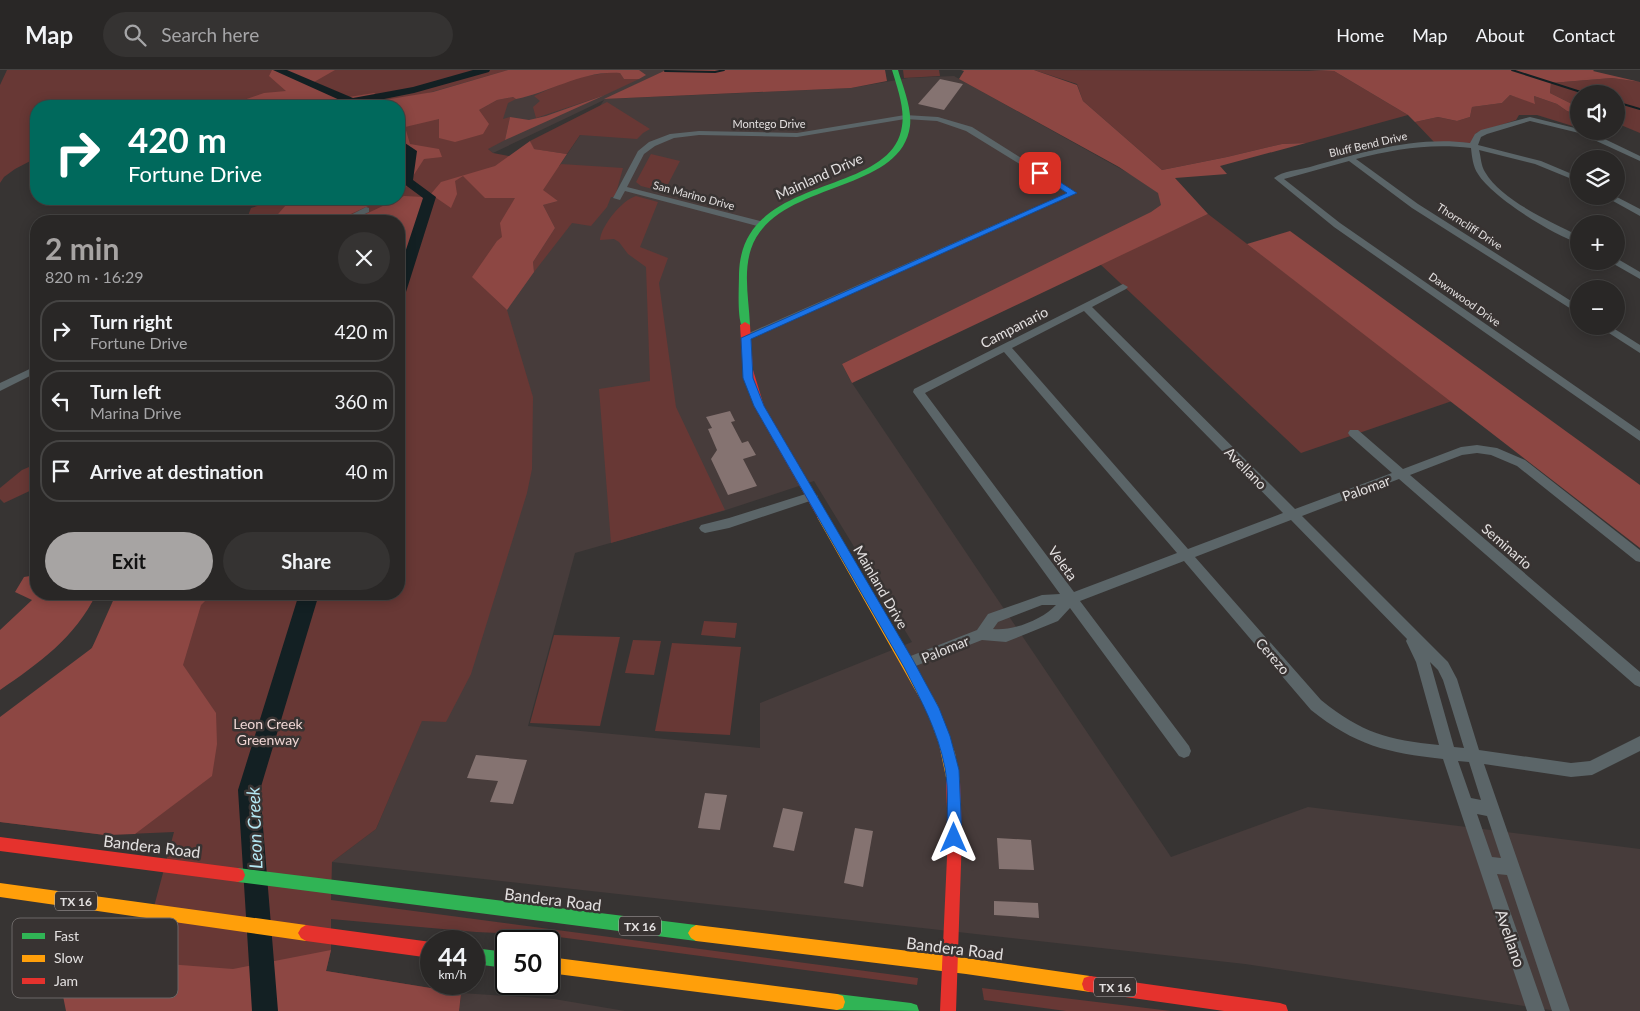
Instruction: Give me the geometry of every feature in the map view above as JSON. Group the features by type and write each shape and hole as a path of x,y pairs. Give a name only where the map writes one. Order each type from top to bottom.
{"main road":[{"name":"Mainland Drive","path":"895,70 906,129 903,141 889,158 863,173 790,202 772,214 752,236 746,252 746,364 752,392 908,664 932,708 944,736 952,770 955,835 948,1011"},
{"name":"Bandera Road","path":"0,844 570,918 950,964 1280,1011"},
{"name":"TX 16","path":"0,890 152,913 420,949"},
{"path":"560,966 912,1011"}],"street":[{"name":"Montego Drive","path":"622,188 641,153 662,139 673,136 699,133 784,136 810,134 905,117 938,119 969,129 1073,193 746,338"},
{"path":"1570,129 1530,119 1484,132 1476,138 1475,148 1482,174 1497,190 1570,235"},
{"path":"1603,140 1640,159"},
{"name":"Bluff Bend Drive","path":"1278,178 1401,146 1439,144 1475,148 1523,158 1570,176"},
{"name":"Thorncliff Drive","path":"1351,159 1424,212 1570,304"},
{"name":"Dawnwood Drive","path":"1278,178 1337,225 1640,437"},
{"name":"San Marino Drive","path":"622,188 761,224"},
{"path":"618,198 622,188"},
{"path":"1624,205 1640,214"},
{"path":"356,215 366,210"},
{"path":"1625,267 1640,276"},
{"name":"Campanario","path":"918,392 1123,287"},
{"name":"Avellano","path":"1086,307 1443,666 1450,679 1560,1011"},
{"path":"1618,335 1640,350"},
{"name":"Cerezo","path":"1005,347 1296,682 1332,720 1354,734 1386,746 1474,756 1553,768 1583,769 1592,768 1640,742"},
{"path":"0,387 30,372"},
{"name":"Veleta","path":"918,392 1184,751"},
{"name":"Seminario","path":"1354,433 1640,682"},
{"name":"Palomar","path":"982,634 993,618 1026,605 1042,600 1070,599 1461,451 1477,449 1493,451 1521,464 1640,557"},
{"path":"705,528 729,523 812,496"},
{"name":"Palomar","path":"908,664 982,634 1006,636 1039,623 1053,617 1070,599"},
{"path":"1026,605 1039,623"},
{"name":"Avellano","path":"1408,630 1423,662 1449,754 1536,1011"},
{"path":"1466,805 1493,809"},
{"path":"1486,864 1513,868"}],"shaded area":[{"path":"272,70 335,70 314,82 349,97 374,93 384,100 244,100 264,93 286,91 269,76"},
{"path":"386,70 666,70 606,99 851,88 908,78 954,76 1182,203 842,364 852,383 1171,857 1308,807 1640,849 1640,1011 1557,1011 1245,964 332,862 376,829 422,720 482,294 519,225 604,100 493,153","holes":["814,481 912,642 760,703 760,748 528,726 575,553 723,511"]},
{"path":"508,70 639,70 646,75 639,79 624,79 620,73 593,75 529,96 497,100 479,110 489,124 483,134 455,142 439,138 439,119 405,127 405,100 384,100 433,92"},
{"path":"666,70 885,70 887,81 851,88 604,99"},
{"path":"961,70 1034,70 1077,85 1083,101 1162,170 1282,144 1306,143 1220,166 1227,174 1175,178 1208,214 852,383 842,364 1151,212 1161,205 1158,193 1119,167 959,79 964,71"},
{"path":"1308,70 1594,70 1640,82 1612,78 1551,83 1550,93 1570,103 1570,112 1557,104 1534,96 1535,104 1510,95 1502,103 1472,107 1470,117 1457,121 1438,117 1415,122 1408,115 1334,71"},
{"path":"605,95 505,140 510,117 529,120 546,116"},
{"path":"405,127 410,144 439,149 442,157 424,159 406,187"},
{"path":"530,141 534,149 567,154 543,190 558,201 543,205 555,228 533,262 534,272 507,310 472,277 497,241 502,237 500,223 515,198 485,198 463,176 455,181 457,194 451,208 435,197 428,198 405,269 405,215 364,215 385,205 405,205 405,196 424,197 430,195 441,182 495,166"},
{"path":"286,205 370,205 349,215 277,215"},
{"path":"1290,231 1640,485 1640,548 1247,244"},
{"path":"30,576 30,599 15,592 24,577"},
{"path":"32,600 93,600 78,623 55,648 42,660 0,690 0,630"},
{"path":"113,600 206,600 201,605 183,665 216,713 217,744 212,776 135,834 105,835 0,822 0,717 92,648"},
{"path":"331,950 326,971 420,986 420,995 461,995 459,1011 66,1011 63,998 178,998 178,965 233,969"},
{"path":"461,995 485,995 554,999 625,1011 459,1011"}],"green space":[{"name":"Leon Creek Greenway","path":"7,70 508,70 421,95 479,110 497,100 513,97 516,99 508,103 503,119 510,117 505,140 488,149 493,153 559,166 561,164 623,168 615,197 611,197 607,207 591,226 572,223 534,272 533,262 555,228 543,205 558,201 543,191 485,289 507,310 533,397 532,469 527,493 471,674 446,722 422,721 376,829 332,862 331,900 557,930 495,930 495,933 485,932 485,930 454,930 331,919 331,950 326,971 420,986 420,995 461,995 459,1011 126,1011 129,998 178,998 178,918 151,918 174,832 105,835 0,822 84,660 121,600 405,600 405,215 248,215 251,208 261,205 405,205 405,100 30,100 30,161 4,177 0,183 0,85"},
{"path":"903,70 939,70 940,76 904,78"},
{"path":"1034,70 1334,71 1408,115 1306,143 1282,144 1162,170 1083,101 1077,84"},
{"path":"613,72 620,73 624,79 639,79 605,95 536,118 533,107 540,101 534,96 573,78"},
{"path":"1612,78 1640,82 1640,133 1625,127 1625,85 1570,85 1570,103 1550,93 1551,83"},
{"path":"1510,95 1535,103 1534,96 1557,104 1570,112 1570,125 1537,115 1519,115 1516,120 1476,133 1472,143 1434,142 1415,122 1438,117 1457,121 1470,117 1472,107 1502,103"},
{"path":"607,102 650,129 637,139 580,135 567,154 533,149 530,141"},
{"path":"651,154 680,161 664,192 641,186 636,182"},
{"path":"636,196 658,202 640,247 668,258 659,283 676,407 725,510 611,543 599,389 650,381 646,267 628,254 619,242 614,239 600,240 604,228 613,214 630,198"},
{"path":"1208,214 1452,401 1301,453 1100,264"},
{"path":"30,467 30,491 4,503 0,499 0,488 22,470"},
{"path":"704,621 737,623 735,638 701,635"},
{"path":"554,635 620,637 600,726 530,723"},
{"path":"633,640 661,641 654,675 625,673"},
{"path":"672,643 741,647 730,735 655,731"},
{"name":"Leon Creek Greenway","path":"560,930 918,978 917,985 560,937"},
{"path":"982,988 1171,1011 1066,1011 984,1000"}],"building":[{"path":"940,79 963,84 944,110 918,104"},
{"path":"730,411 735,421 731,422 742,443 748,441 756,455 743,459 757,486 728,495 711,459 717,450 708,429 712,428 706,417"},
{"path":"476,755 527,760 513,804 490,802 498,781 467,778"},
{"path":"705,793 727,795 720,830 698,828"},
{"path":"783,808 803,812 794,851 773,847"},
{"path":"855,828 873,831 863,887 844,883"},
{"path":"997,838 1031,840 1034,870 999,869"},
{"path":"994,901 1038,903 1039,918 994,915"}],"waterway":[{"name":"Leon Creek","path":"278,70 348,100"},
{"path":"359,100 414,90 485,70"},
{"path":"665,71 715,72 724,70"},
{"path":"1512,70 1570,89"},
{"path":"1625,105 1640,109"},
{"name":"Leon Creek","path":"405,147 411,151 406,181 418,189"},
{"name":"Leon Creek","path":"405,274 430,197 424,193"},
{"name":"Leon Creek","path":"265,1011 249,790 307,600"}],"traffic: fast":[{"path":"745,325 744,260 750,241 760,226 784,206 875,167 891,155 902,142 906,126 905,112 895,70"},
{"path":"238,875 696,933"},
{"path":"485,957 495,959"},
{"path":"837,1002 911,1011"}],"traffic: slow":[{"path":"823,517 932,708 945,744 953,782"},
{"path":"0,890 306,933"},
{"path":"696,933 966,966 1090,984"},
{"path":"560,966 837,1002"}],"traffic: jam":[{"path":"745,325 748,370 759,406 823,517"},
{"path":"948,1011 955,835 953,782"},
{"path":"0,844 238,875"},
{"path":"306,933 420,949"},
{"path":"1090,984 1280,1011"}],"route":[{"path":"954,838 952,770 944,736 932,708 908,664 752,392 746,364 746,338 1073,193 1040,173"}]}
